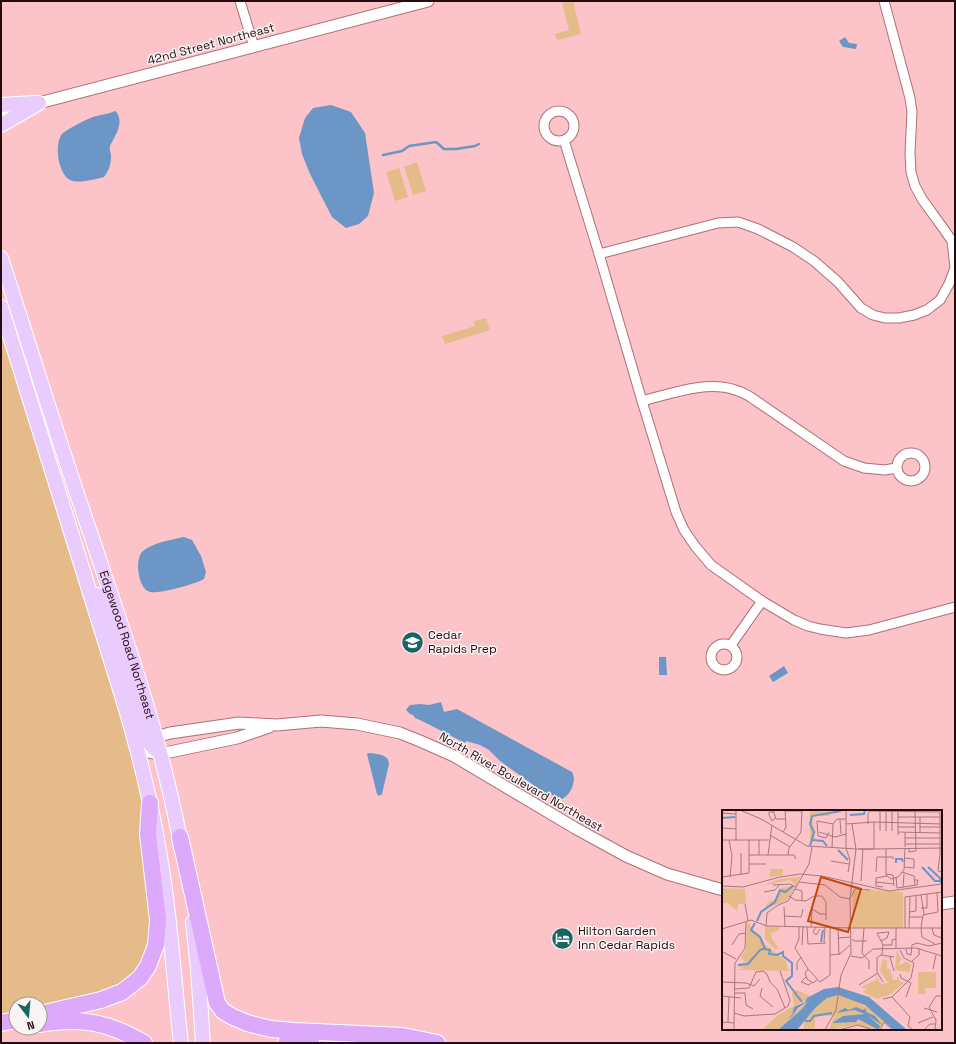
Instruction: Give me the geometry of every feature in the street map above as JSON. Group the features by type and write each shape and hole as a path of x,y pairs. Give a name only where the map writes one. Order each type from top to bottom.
{"highway":[{"path":"48,1012 101,1000 122,992 140,978 148,966 156,945 158,920 148,834 150,803"},
{"path":"180,837 217,1003 223,1011 247,1023 271,1029 295,1032 403,1036 436,1043"},
{"path":"48,1023 76,1021 97,1023 115,1028 144,1043"},
{"path":"286,1043 313,1041 436,1043"}],"main road":[{"path":"1,105 39,103"},
{"path":"1,125 39,103"},
{"name":"Edgewood Road Northeast","path":"1,258 74,486 123,630 147,743 150,803 161,862 169,921 181,1043"},
{"name":"Edgewood Road Northeast","path":"1,307 79,558 147,743 160,754 180,837 194,932 203,1043"}],"street":[{"path":"240,1 254,47"},
{"name":"42nd Street Northeast","path":"1,113 428,1"},
{"path":"599,254 718,222 738,222 758,229 793,247 814,260 838,282 861,308 873,315 885,318 914,316 927,310 940,300 949,284 955,268 952,241 922,199 915,186 911,172 910,153 912,112 910,98 884,1"},
{"path":"564,140 676,512 684,530 695,546 711,565 762,601 794,620 820,629 846,633 869,630 955,607"},
{"path":"642,401 700,386 719,386 735,390 749,396 844,461 864,468 885,470 896,468"},
{"path":"730,645 762,601"},
{"name":"North River Boulevard Northeast","path":"277,724 237,738 160,754 147,743 170,734 239,723 277,724 321,721 357,724 400,733 454,756 575,828 626,856 668,874 722,890"},
{"path":"942,904 955,902"}],"shaded area":[{"path":"573,1 581,34 557,40 555,34 569,30 562,3"},
{"path":"417,162 426,191 413,195 404,167"},
{"path":"399,168 408,197 395,201 386,172"},
{"path":"1,307 150,803 156,945 122,992 48,1007 48,996 8,996 8,1016 1,1018"},
{"path":"486,318 490,330 445,344 442,336 475,326 474,321"}],"water":[{"path":"845,37 849,43 857,44 856,49 843,47 839,41"},
{"path":"331,105 351,112 365,133 374,193 368,216 359,224 346,228 332,217 310,174 302,154 299,138 305,118 313,108"},
{"path":"115,111 120,121 110,146 110,165 104,177 80,182 73,181 68,178 64,174 61,167 58,151 58,144 63,133 89,119"},
{"path":"184,537 192,540 201,556 206,572 204,579 186,586 162,592 150,592 146,590 140,580 138,566 140,555 152,545"},
{"path":"659,657 666,657 667,675 659,675"},
{"path":"784,666 788,673 773,682 769,676"},
{"path":"441,702 444,712 457,709 572,772 574,779 568,794 562,799 559,797 555,798 550,793 546,794 500,761 489,750 480,745 466,741 465,743 415,718 406,710 410,705 429,705"},
{"path":"369,753 385,756 389,764 382,794 379,796 377,794 367,754"}],"waterway":[{"path":"383,155 402,151 409,146 436,142 444,149 456,149 479,144"}],"place":[{"name":"Cedar Rapids Prep","path":"412,642"},
{"name":"Hilton Garden Inn Cedar Rapids","path":"562,938"}]}
